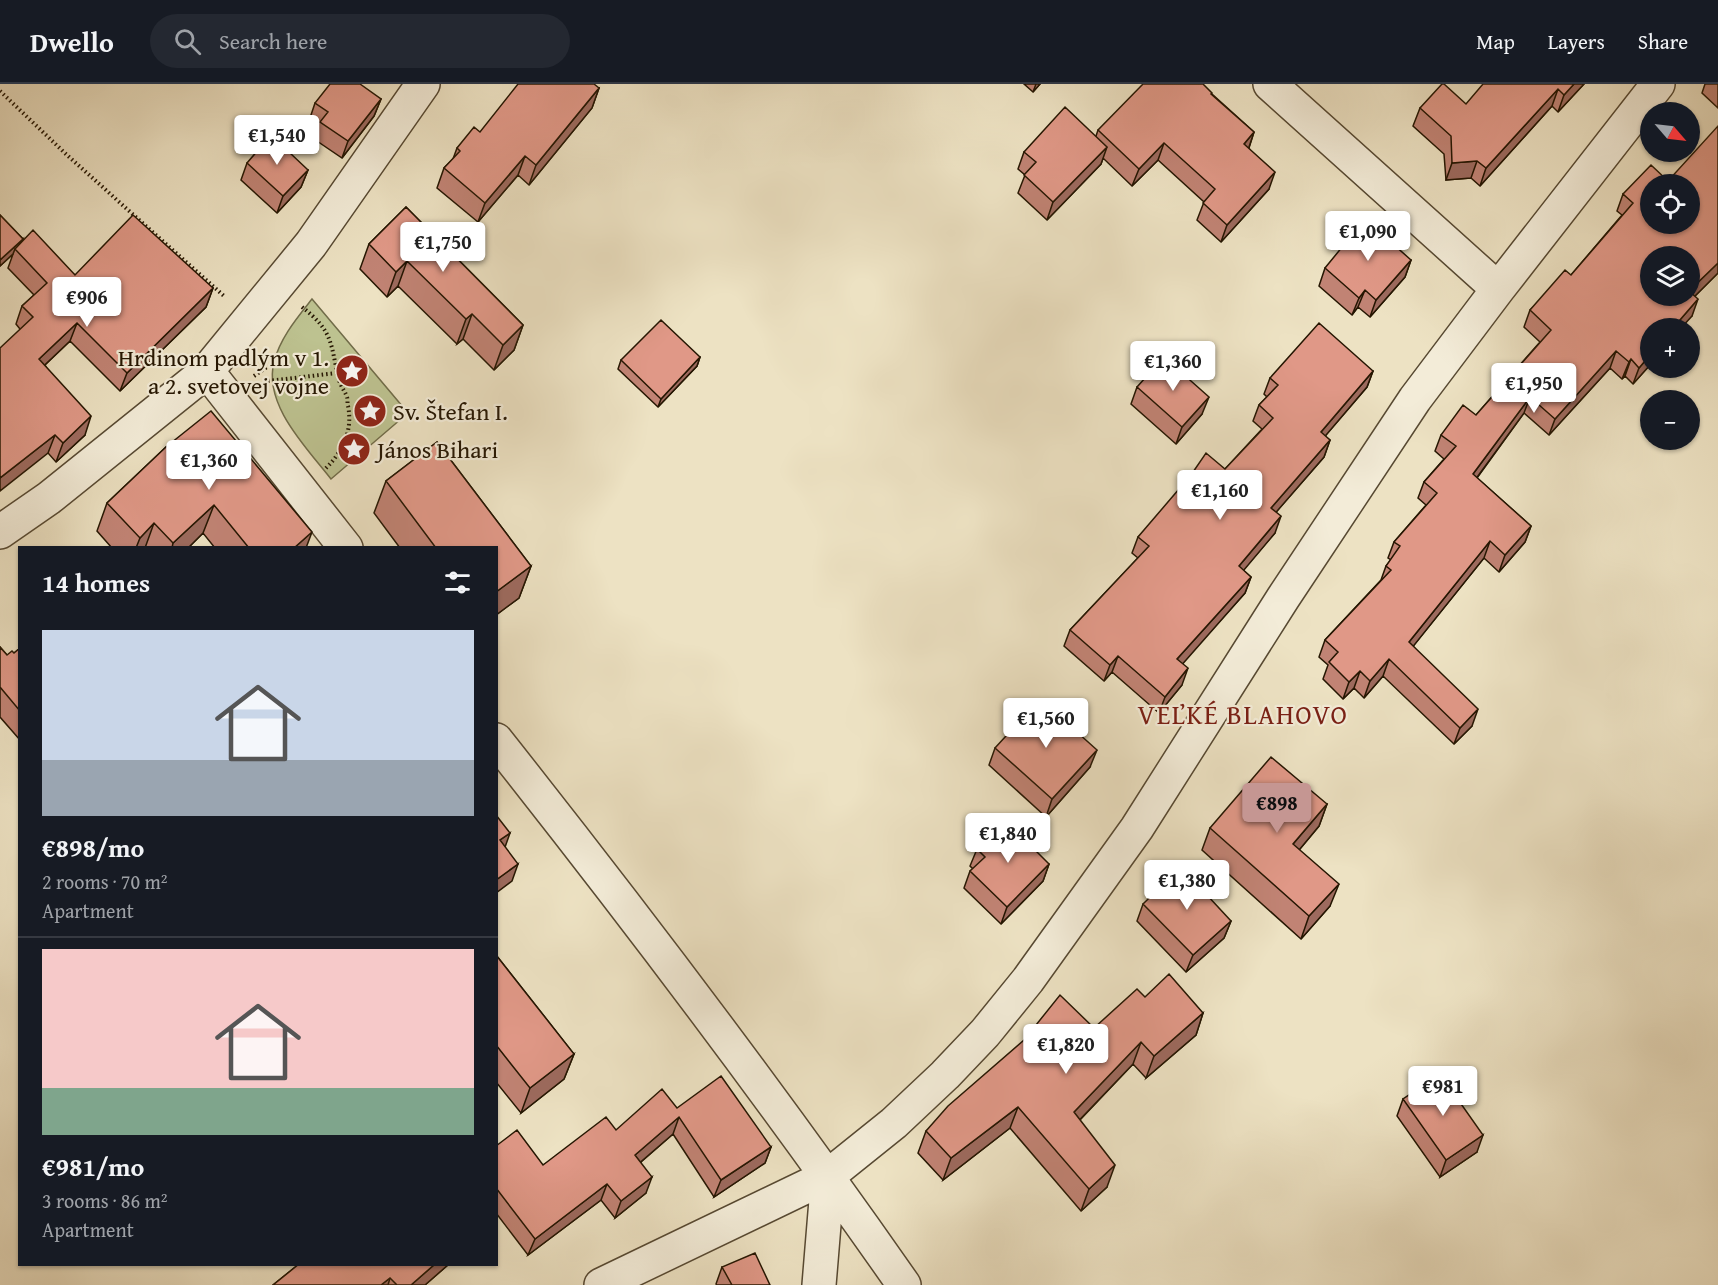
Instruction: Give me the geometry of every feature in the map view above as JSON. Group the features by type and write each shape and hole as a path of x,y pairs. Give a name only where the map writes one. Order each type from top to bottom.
{"street":[{"path":"0,532 49,498 207,371 311,244 423,84"},
{"path":"1270,84 1498,289"},
{"path":"601,1285 828,1176 894,1123 985,1033 1028,980 1137,828 1282,598 1409,409 1498,289 1658,84"},
{"path":"207,371 343,546"},
{"path":"498,743 568,831 828,1176 904,1285"},
{"path":"819,1285 828,1176"}],"path":[{"path":"0,91 68,156 231,302"},
{"path":"299,305 323,325 328,333 341,388 347,397 350,413 350,426 340,453 320,474"},
{"path":"268,381 338,373"}],"green space":[{"path":"312,299 408,413 331,479 289,425 275,394 272,378 274,362 280,345"}],"building":[{"path":"330,84 360,84 381,99 348,141 320,122 328,112 315,103"},
{"path":"518,84 594,84 599,88 536,165 525,156 485,203 444,168 460,151 457,148 474,127 480,132"},
{"path":"1143,84 1203,84 1254,132 1244,144 1275,172 1227,225 1203,203 1215,189 1164,143 1139,169 1098,130"},
{"path":"1442,84 1466,104 1483,84 1574,84 1564,95 1558,89 1486,168 1477,161 1452,163 1451,136 1420,108"},
{"path":"1065,107 1107,147 1053,202 1024,175 1036,162 1024,152"},
{"path":"1718,126 1718,263 1700,280 1700,246 1640,246 1640,306 1692,306 1682,318 1640,318 1640,367 1631,359 1629,362 1616,351 1555,419 1530,397 1473,474 1531,526 1505,555 1490,541 1409,642 1478,709 1460,728 1389,659 1370,681 1360,671 1349,682 1329,662 1338,652 1325,640 1391,570 1386,566 1400,546 1394,542 1437,493 1424,482 1456,446 1441,435 1463,405 1476,415 1551,330 1530,310 1565,270 1571,275 1633,203 1623,194 1640,176 1640,234 1700,234 1700,174 1674,174 1685,162 1700,162 1700,146"},
{"path":"271,135 308,170 283,196 247,163"},
{"path":"1651,165 1661,174 1642,174"},
{"path":"406,207 523,325 503,345 472,314 466,319 407,261 396,272 369,244"},
{"path":"0,215 23,239 0,260"},
{"path":"133,215 213,288 127,373 77,323 39,359 91,416 63,443 55,435 0,478 0,348 33,317 22,306 47,283 15,249 33,230 75,275"},
{"path":"1365,219 1411,260 1376,300 1365,290 1359,298 1325,268"},
{"path":"661,320 700,357 661,399 621,360"},
{"path":"1319,323 1373,371 1321,432 1330,440 1271,508 1281,516 1239,566 1251,577 1177,659 1188,668 1165,697 1118,656 1110,665 1070,630 1149,546 1138,537 1191,475 1206,453 1225,469 1273,418 1259,405 1278,385 1270,378"},
{"path":"1164,357 1209,397 1182,427 1137,387"},
{"path":"211,411 312,532 296,546 247,546 214,505 173,543 154,523 140,538 107,503 166,447"},
{"path":"437,442 531,566 498,591 498,546 435,546 386,481"},
{"path":"0,647 7,655 18,650 18,709 0,687"},
{"path":"1040,699 1097,750 1052,799 995,748"},
{"path":"1271,757 1327,804 1293,844 1339,884 1309,916 1210,828"},
{"path":"498,818 510,833 500,840 518,864 498,879"},
{"path":"1006,821 1049,864 1007,907 970,871 985,857 977,849"},
{"path":"1181,867 1231,921 1193,955 1143,904"},
{"path":"498,958 574,1054 530,1088 498,1048"},
{"path":"1169,974 1203,1013 1154,1056 1141,1042 1074,1112 1115,1165 1089,1189 1018,1107 951,1158 926,1131 948,1106 1024,1040 1060,995 1094,1028 1137,989 1145,997"},
{"path":"1440,1074 1483,1135 1446,1160 1403,1099"},
{"path":"721,1076 771,1147 721,1180 679,1117 635,1155 652,1177 621,1201 607,1184 535,1239 498,1191 498,1144 517,1130 543,1165 606,1117 616,1130 662,1089 677,1108"},
{"path":"755,1253 770,1285 732,1285 722,1267"},
{"path":"297,1266 433,1266 411,1285 397,1285 390,1278 381,1285 273,1285"}],"place":[{"name":"Hrdinom padlým v 1. a 2. svetovej vojne","path":"352,371"},
{"name":"Sv. Štefan I.","path":"370,411"},
{"name":"János Bihari","path":"354,449"}],"district":[{"name":"VEĽKÉ BLAHOVO","path":"1243,714"}]}
